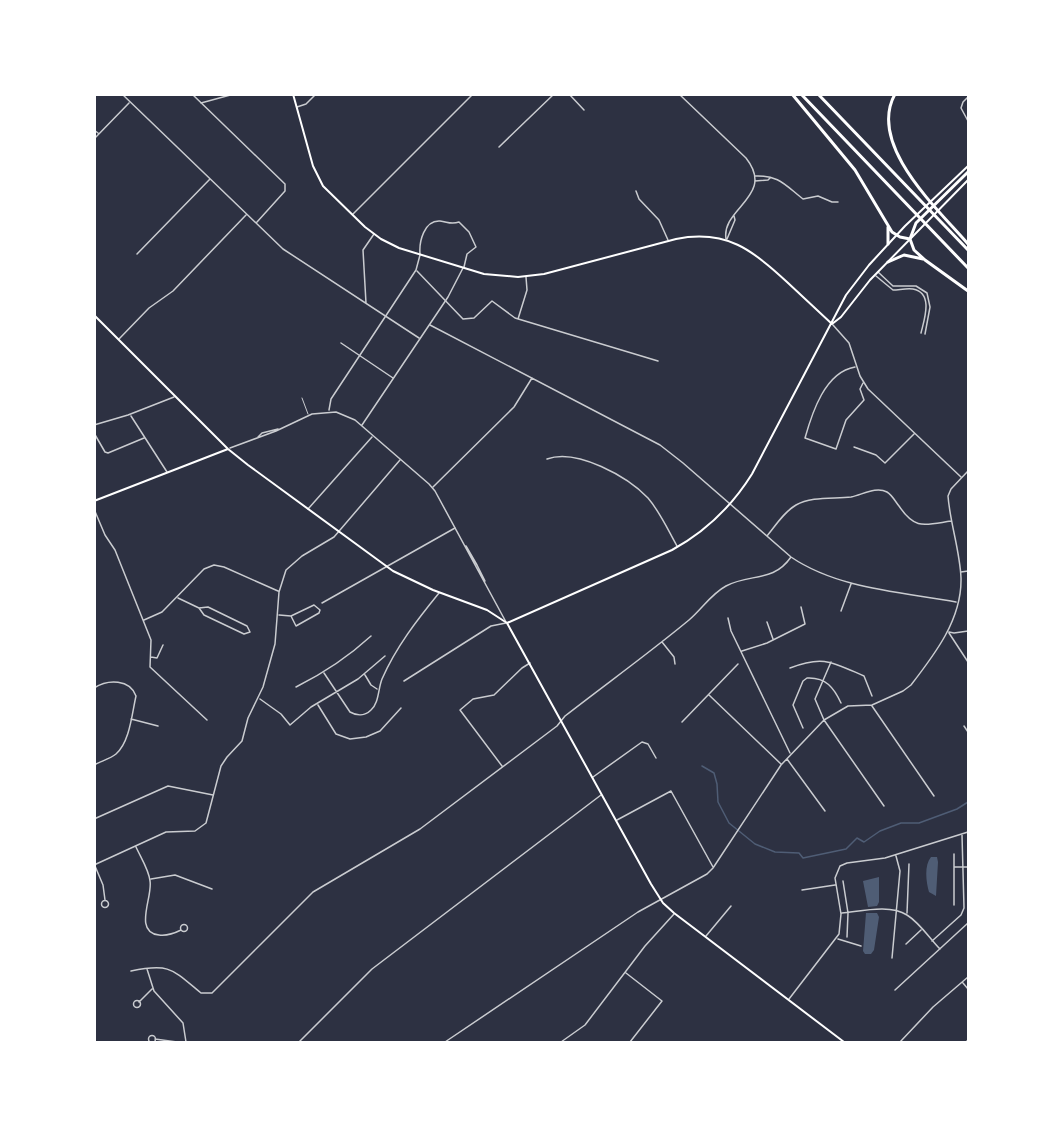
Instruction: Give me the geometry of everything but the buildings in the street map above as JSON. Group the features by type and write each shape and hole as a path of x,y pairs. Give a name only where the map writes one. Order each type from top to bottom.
{"highway":[{"path":"792,94 855,170 888,226 896,235 910,239"},
{"path":"801,94 969,268"},
{"path":"818,94 969,250"},
{"path":"895,94 888,115 890,135 897,157 969,244"},
{"path":"969,172 916,223 910,239 914,250 925,260 969,291"},
{"path":"888,226 888,244"},
{"path":"888,262 904,255 925,260"}],"main road":[{"path":"293,94 317,176 330,194 352,215 374,234 392,245 496,276 526,277 668,241 697,236 726,240 759,256 832,324"},
{"path":"507,623 678,547 707,526 730,504 752,474 846,295 896,235 969,166"},
{"path":"832,324 841,317 878,272 969,180"},
{"path":"95,316 228,449 308,509 387,566 412,581 487,610 507,623 660,899 674,914 844,1042"},
{"path":"94,501 228,449"}],"street":[{"path":"122,94 284,249 420,339"},
{"path":"192,94 285,184 286,188 256,223"},
{"path":"201,104 234,94"},
{"path":"296,107 306,104 316,94"},
{"path":"352,215 473,94"},
{"path":"499,147 554,94"},
{"path":"569,94 584,110"},
{"path":"679,94 746,158 754,176 755,181 751,194 730,221 725,233 726,240"},
{"path":"969,97 963,102 961,108 969,121"},
{"path":"94,139 130,102"},
{"path":"94,130 99,134"},
{"path":"754,176 767,176 780,180 803,199 818,196 838,202"},
{"path":"755,181 770,178"},
{"path":"137,254 210,179"},
{"path":"636,191 639,199 659,220 668,241"},
{"path":"118,339 149,308 173,291 247,214"},
{"path":"726,240 735,216"},
{"path":"329,411 331,399 416,270 422,236 436,221 454,224 459,222 469,232 476,247 467,254 463,268 446,300 362,426"},
{"path":"366,303 363,250 374,234"},
{"path":"416,270 461,317 469,320 474,318 492,301 519,319 658,361"},
{"path":"878,272 893,286 916,286 927,293 930,307 925,334"},
{"path":"875,276 892,290 914,289 921,293 926,308 921,333"},
{"path":"519,319 527,290 526,277"},
{"path":"832,324 849,343 863,383 872,394 962,477"},
{"path":"429,325 660,445 791,557 819,573 851,583 957,602"},
{"path":"342,343 393,379"},
{"path":"857,367 841,371 830,383 809,424 805,438 836,449 846,420 864,400 860,386 863,383"},
{"path":"432,488 514,407 532,378"},
{"path":"94,425 130,415 175,397"},
{"path":"228,449 309,415 329,411 346,415 362,426 432,488 477,565 507,623 491,626 404,681"},
{"path":"130,415 168,473"},
{"path":"94,433 105,452 108,453 145,438"},
{"path":"854,447 876,455 885,463 915,434"},
{"path":"308,509 373,436"},
{"path":"547,459 558,457 585,460 627,481 651,502 678,547"},
{"path":"105,900 103,885 94,865 166,832 190,832 203,827 208,820 221,766 242,741 248,718 259,698 273,654 279,592 283,576 290,565 328,542 339,531 400,459"},
{"path":"445,1042 638,912 705,876 713,868 781,765 824,720 848,706 872,705 911,685 954,621 961,583 948,495 969,471"},
{"path":"767,536 798,503 852,497 879,490 890,494 906,516 917,524 927,525 951,521"},
{"path":"94,509 105,535 115,550 143,620 152,645 150,656 152,670 207,720"},
{"path":"322,603 456,528"},
{"path":"131,971 158,966 169,969 201,993 212,993 313,892 420,829 689,620 722,588 739,581 774,573 785,566 791,557"},
{"path":"143,620 162,612 204,569 214,566 224,567 279,592"},
{"path":"960,572 969,570"},
{"path":"841,611 851,583"},
{"path":"324,673 350,712 360,715 369,711 374,706 378,689 399,646 439,592"},
{"path":"177,597 200,608 208,607 248,626 250,632 244,634 214,620 201,613 200,608"},
{"path":"278,615 291,616 314,605 320,610 319,613 296,626 291,616"},
{"path":"741,651 774,640 805,624 801,607"},
{"path":"728,618 731,631 790,754"},
{"path":"767,622 774,640"},
{"path":"948,632 969,631"},
{"path":"948,632 969,662"},
{"path":"296,687 324,673 348,657 371,636"},
{"path":"661,642 674,657 675,664"},
{"path":"150,656 157,658 163,645"},
{"path":"259,698 281,714 290,725 305,712 365,674 384,656"},
{"path":"790,668 810,660 831,662 864,676 872,696"},
{"path":"831,662 815,699 824,720 884,806"},
{"path":"502,767 460,710 473,699 494,695 500,691 522,668 530,663"},
{"path":"682,722 738,664"},
{"path":"365,674 372,687 378,689"},
{"path":"803,728 794,709 794,700 803,681 807,678 822,680 833,687 841,703"},
{"path":"94,688 103,683 123,684 134,690 136,696 125,739 120,749 115,755 94,765"},
{"path":"709,695 781,765"},
{"path":"317,704 336,734 350,739 366,737 380,731 401,708"},
{"path":"872,705 934,796"},
{"path":"130,719 158,726"},
{"path":"964,726 969,732"},
{"path":"592,778 642,742 648,744 656,758"},
{"path":"787,758 825,811"},
{"path":"94,819 168,786 214,795"},
{"path":"616,821 671,791 713,868"},
{"path":"299,1042 372,969 601,795"},
{"path":"789,1000 837,939 841,914 835,875 842,865 896,855 969,832"},
{"path":"932,941 963,911 962,834"},
{"path":"136,846 150,880 146,926 152,933 160,935 181,930"},
{"path":"954,854 954,905"},
{"path":"892,958 900,871 896,855"},
{"path":"906,914 909,864"},
{"path":"954,867 969,867"},
{"path":"150,880 175,875 213,889"},
{"path":"843,881 848,913 847,937"},
{"path":"802,890 836,885"},
{"path":"705,937 731,906"},
{"path":"841,914 879,910 906,914 940,949"},
{"path":"561,1042 585,1025 645,946 674,914"},
{"path":"895,990 969,923"},
{"path":"906,944 922,930"},
{"path":"837,939 861,946"},
{"path":"147,968 153,988 183,1023 187,1036 186,1042"},
{"path":"625,973 662,1001 630,1042"},
{"path":"900,1042 933,1007 969,977"},
{"path":"962,982 969,989"},
{"path":"139,1002 153,988"},
{"path":"156,1039 177,1042"},
{"path":"837,1042 840,1039"},
{"path":"756,1042 761,1042"}],"lane":[{"path":"302,398 309,415"}],"water":[{"path":"931,857 937,857 938,862 936,896 929,892 927,883 926,869"},
{"path":"879,877 879,902 877,906 868,907 863,881"},
{"path":"866,913 877,913 879,917 874,950 871,954 865,954 863,951"}],"waterway":[{"path":"702,766 714,773 718,802 729,823 755,844 775,852 799,853 803,858 846,849 857,838 864,842 880,831 901,823 919,823 957,809 968,802"}]}
